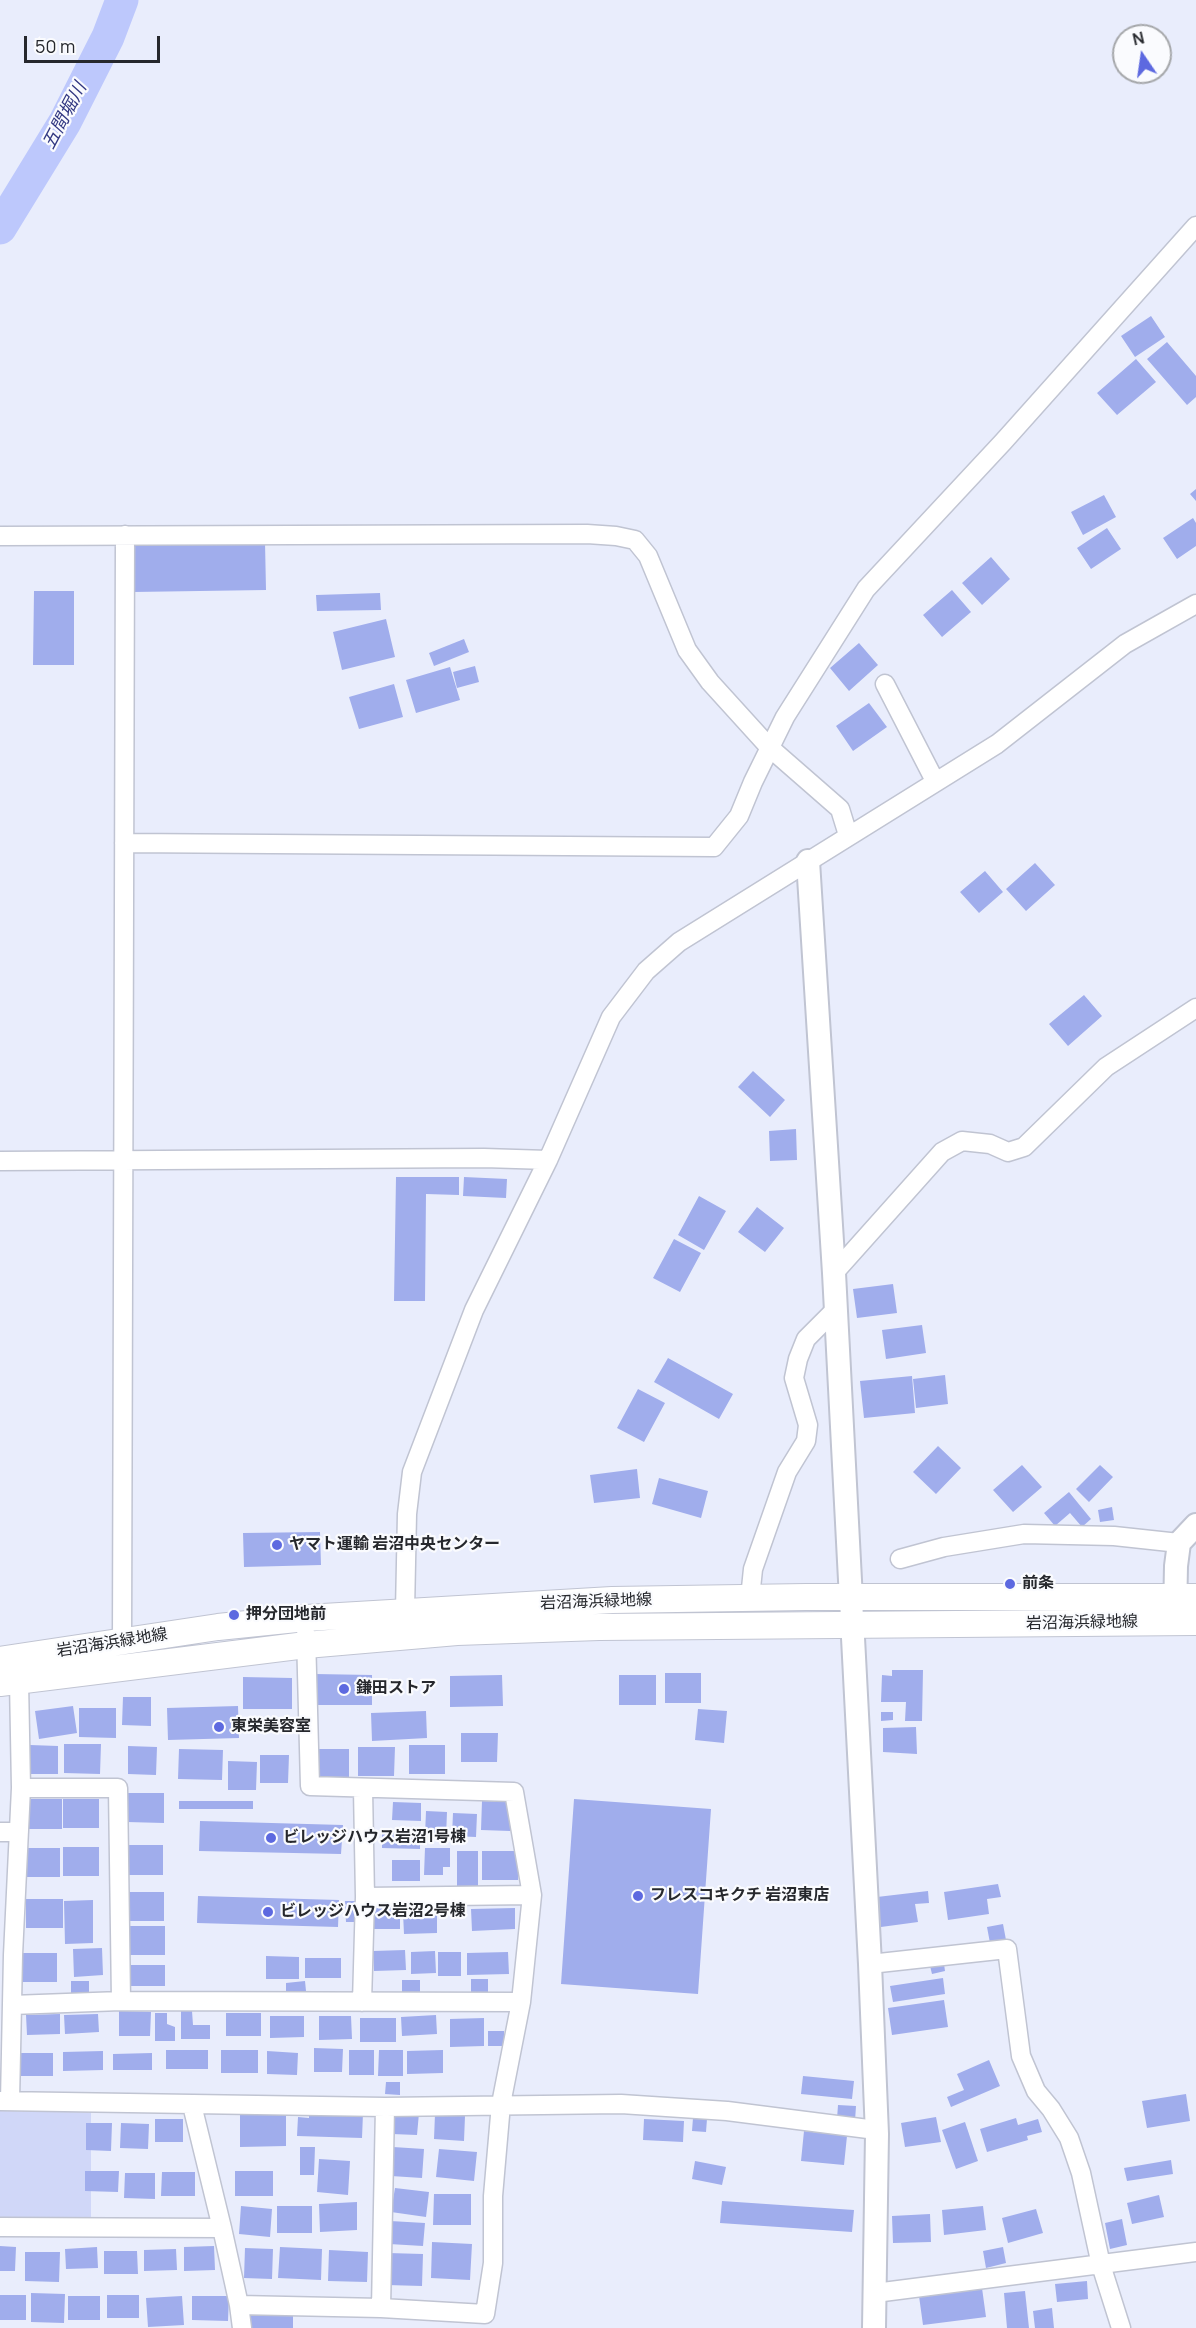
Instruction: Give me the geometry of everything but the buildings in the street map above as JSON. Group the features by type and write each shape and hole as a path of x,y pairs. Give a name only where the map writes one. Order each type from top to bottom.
{"main road":[{"name":"岩沼海浜緑地線","path":"0,1660 122,1641 306,1618 612,1600 850,1597 1185,1609"},
{"name":"岩沼海浜緑地線","path":"9,1682 306,1645 457,1632 599,1627 852,1626 1185,1609"}],"street":[{"path":"124,843 714,847 739,816 769,747 866,589 1011,434 1196,226"},
{"path":"0,536 587,534 635,540 648,556 687,650 710,682 769,747 840,809 848,835"},
{"path":"122,1641 125,535"},
{"path":"405,1611 407,1514 412,1472 474,1310 548,1160 611,1017 646,971 679,942 997,744 1125,644 1196,604"},
{"path":"885,684 935,781"},
{"path":"808,861 834,1273 870,1964 876,2130 874,2328"},
{"path":"834,1273 942,1152 962,1141 990,1144 1008,1152 1024,1147 1106,1067 1196,1008"},
{"path":"0,1161 484,1158 548,1160"},
{"path":"750,1598 753,1569 787,1472 806,1442 807,1414 795,1378 798,1359 806,1339 835,1310"},
{"path":"1185,1609 1179,1543 1196,1525"},
{"path":"900,1559 944,1547 1024,1534 1114,1536 1179,1543"},
{"path":"239,2305 381,2308 485,2314 493,2263 493,2196 501,2104 521,2002 532,1895 514,1792 310,1786 306,1618"},
{"path":"9,1682 21,1788 12,2005 5,2101 385,2107 621,2104 727,2110 876,2130"},
{"path":"21,1788 118,1788 121,2001"},
{"path":"362,2002 365,1896 363,1789"},
{"path":"0,1832 19,1832"},
{"path":"365,1896 532,1895"},
{"path":"870,1964 1006,1948 1021,2056 1036,2091 1052,2109 1069,2138 1081,2174 1101,2265 1121,2328"},
{"path":"12,2005 121,2001 521,2002"},
{"path":"192,2105 222,2228 242,2328"},
{"path":"381,2308 385,2107"},
{"path":"0,2227 222,2228"},
{"path":"875,2293 1196,2252"}],"shaded area":[{"path":"0,2111 91,2112 91,2221 0,2219"}],"waterway":[{"name":"五間堀川","path":"0,228 65,122 108,37 122,0"}],"place":[{"name":"ヤマト運輸 岩沼中央センター","path":"277,1545"},
{"name":"前条","path":"1010,1584"},
{"name":"押分団地前","path":"234,1615"},
{"name":"鎌田ストア","path":"344,1689"},
{"name":"東栄美容室","path":"219,1727"},
{"name":"ビレッジハウス岩沼1号棟","path":"271,1838"},
{"name":"フレスコキクチ 岩沼東店","path":"638,1896"},
{"name":"ビレッジハウス岩沼2号棟","path":"268,1912"}]}
